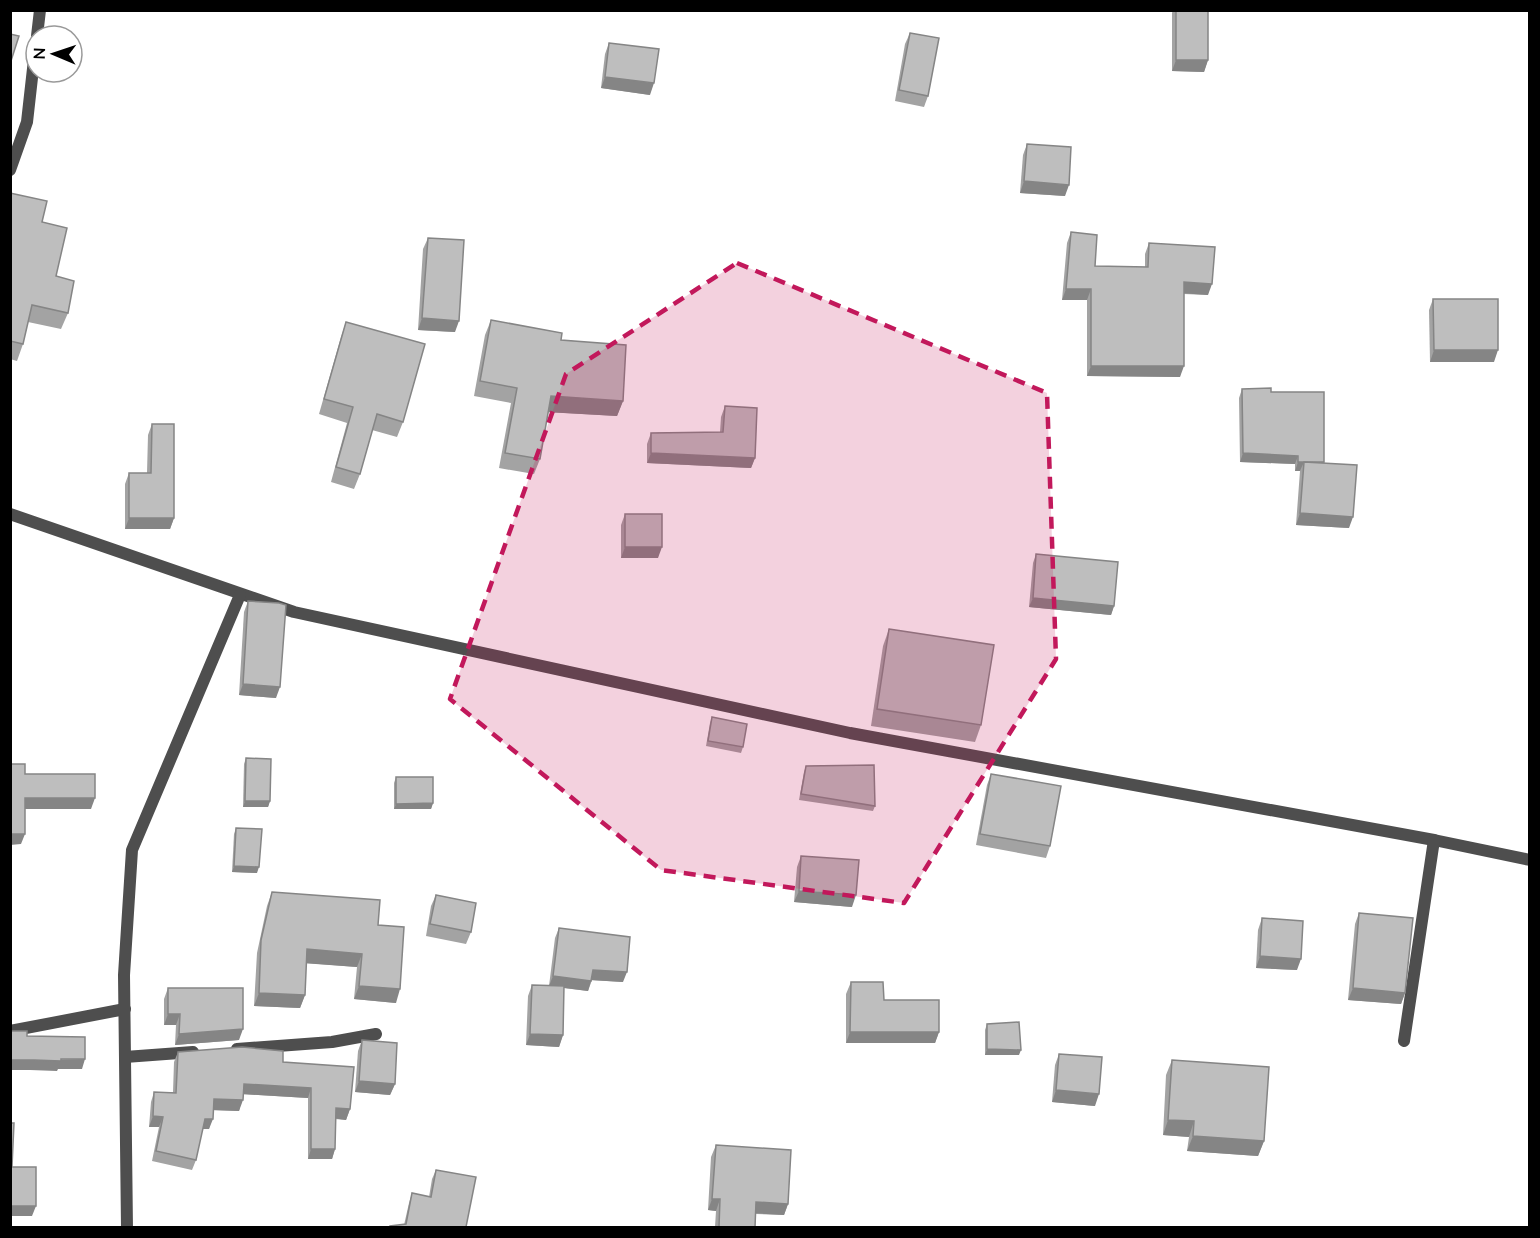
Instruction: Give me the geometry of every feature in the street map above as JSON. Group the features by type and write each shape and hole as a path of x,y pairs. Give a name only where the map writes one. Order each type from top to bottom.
{"street":[{"path":"10,170 27,122 31,84"},
{"path":"10,514 294,612 850,733 1434,840 1530,860"},
{"path":"127,1227 124,975 132,850 240,594"},
{"path":"1404,1041 1434,840"},
{"path":"10,1031 124,1009"},
{"path":"228,1050 332,1042 376,1034"},
{"path":"125,1057 206,1051"}],"highlighted area":[{"path":"737,263 1047,393 1056,659 904,903 661,870 450,699 566,374"}],"building":[{"path":"1176,10 1208,10 1208,60 1176,60"},
{"path":"910,33 939,38 928,96 899,90"},
{"path":"10,34 19,36 10,64"},
{"path":"609,43 659,49 654,83 605,77"},
{"path":"1027,144 1071,147 1069,185 1024,181"},
{"path":"10,193 47,201 42,222 67,228 56,276 74,281 68,313 32,305 23,344 10,341"},
{"path":"1071,232 1097,235 1095,266 1148,267 1149,243 1215,247 1212,284 1184,282 1184,366 1091,366 1091,289 1066,289"},
{"path":"428,238 464,240 459,321 422,318"},
{"path":"1433,299 1498,299 1498,350 1434,350"},
{"path":"491,320 562,333 561,340 626,345 623,401 551,396 540,459 505,453 517,388 480,381"},
{"path":"346,322 425,344 403,422 377,414 360,474 336,467 353,407 324,399"},
{"path":"1271,388 1271,392 1324,392 1324,462 1298,462 1298,456 1243,453 1242,389"},
{"path":"725,406 757,408 755,458 651,453 651,433 723,432"},
{"path":"152,424 174,424 174,518 129,518 129,473 151,473"},
{"path":"1304,462 1357,465 1353,517 1300,513"},
{"path":"625,514 662,514 662,547 625,547"},
{"path":"1036,554 1118,562 1114,606 1033,598"},
{"path":"248,601 286,605 280,687 243,684"},
{"path":"889,629 994,645 981,725 877,709"},
{"path":"712,717 747,724 743,747 708,741"},
{"path":"246,758 271,759 270,801 245,801"},
{"path":"10,764 25,764 25,774 95,774 95,798 25,798 25,834 10,834"},
{"path":"874,765 875,806 801,794 806,766"},
{"path":"991,774 1061,786 1050,846 980,834"},
{"path":"396,777 433,777 433,803 396,804"},
{"path":"236,828 262,829 259,867 234,866"},
{"path":"801,856 859,860 856,895 799,891"},
{"path":"272,892 380,900 378,925 404,927 400,989 359,986 362,954 307,949 305,995 259,993 261,940"},
{"path":"436,895 476,903 471,932 430,924"},
{"path":"1359,913 1413,918 1405,993 1353,988"},
{"path":"1262,918 1303,921 1301,959 1260,956"},
{"path":"559,928 630,937 627,972 593,970 591,981 553,976"},
{"path":"851,982 883,982 884,1000 939,1000 939,1032 850,1032"},
{"path":"532,985 564,986 563,1035 530,1034"},
{"path":"168,988 243,988 243,1029 179,1034 180,1014 168,1014"},
{"path":"1019,1022 1021,1050 987,1049 987,1024"},
{"path":"10,1031 27,1031 27,1036 85,1037 85,1059 10,1060"},
{"path":"362,1040 397,1043 395,1084 359,1081"},
{"path":"242,1047 283,1051 283,1062 354,1067 350,1109 336,1108 335,1149 311,1149 311,1088 244,1084 243,1100 214,1099 213,1119 205,1119 196,1160 156,1151 163,1117 153,1116 154,1092 176,1093 178,1052"},
{"path":"1059,1054 1102,1057 1099,1094 1056,1090"},
{"path":"1172,1060 1269,1067 1264,1141 1193,1136 1194,1121 1168,1120"},
{"path":"10,1123 14,1123 12,1167 36,1167 36,1206 10,1206"},
{"path":"716,1145 791,1150 788,1204 756,1202 755,1227 719,1227 720,1199 712,1199"},
{"path":"436,1170 476,1177 466,1227 390,1227 406,1224 412,1193 431,1197"}]}
